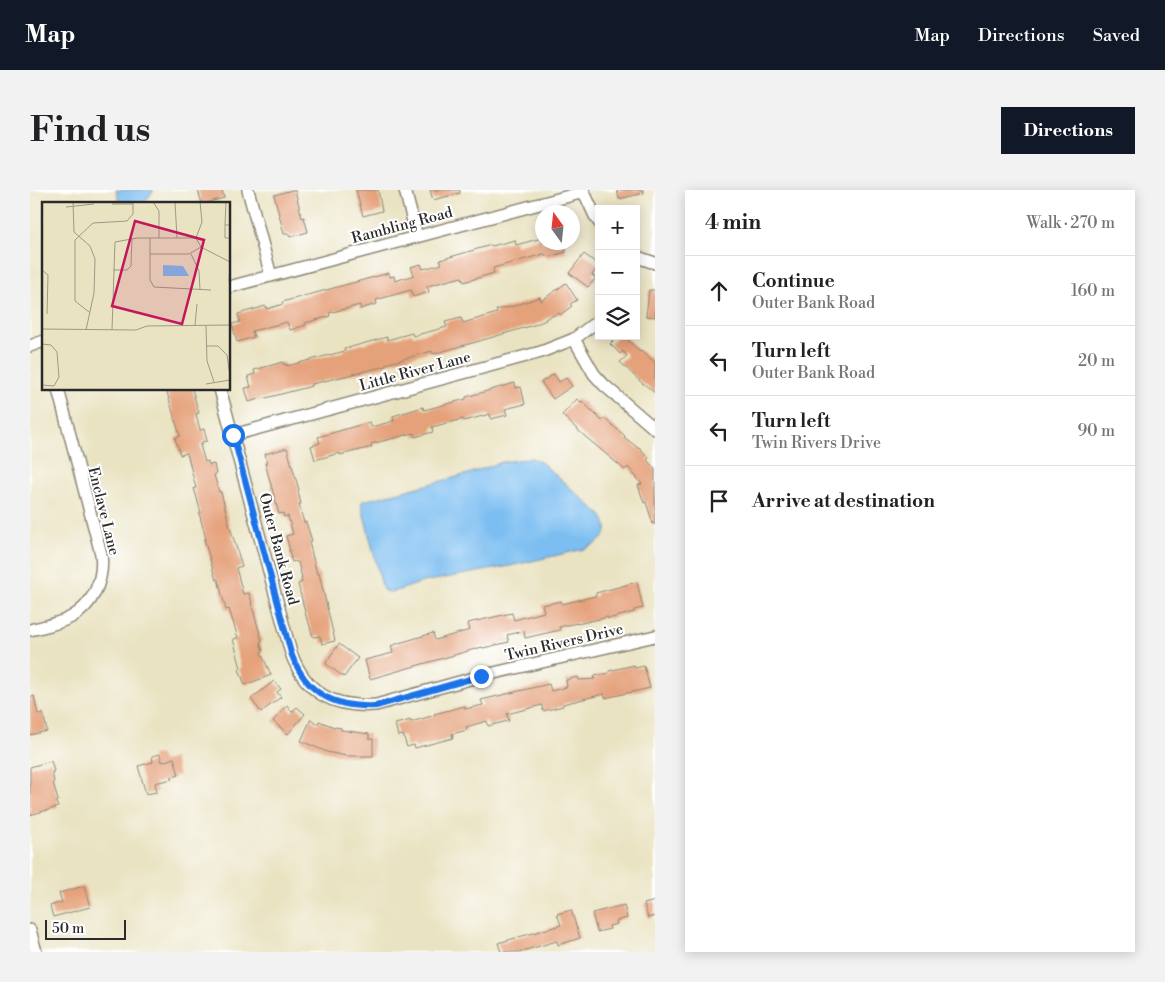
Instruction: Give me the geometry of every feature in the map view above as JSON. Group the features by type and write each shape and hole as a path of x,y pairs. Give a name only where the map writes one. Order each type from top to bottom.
{"street":[{"path":"248,190 271,276"},
{"path":"405,190 417,237"},
{"path":"583,191 595,216"},
{"name":"Rambling Road","path":"230,287 583,191"},
{"path":"640,260 655,263"},
{"name":"Little River Lane","path":"233,435 541,352 574,339 595,323"},
{"path":"574,339 594,374 655,429"},
{"path":"30,346 42,342"},
{"name":"Enclave Lane","path":"30,630 60,622 72,617 84,608 92,599 102,575 102,554 58,390"},
{"name":"Outer Bank Road","path":"220,390 296,667 312,687 334,701"},
{"name":"Twin Rivers Drive","path":"334,701 346,705 376,706 481,676 655,636"},
{"path":"30,930 36,952"}],"water":[{"path":"116,190 154,190 145,202 119,202"},
{"path":"532,458 542,463 601,515 605,522 606,532 600,540 584,549 510,566 423,582 396,591 388,592 383,590 361,503 363,501 468,474 502,462"}],"building":[{"path":"198,190 222,190 224,198 201,202"},
{"path":"295,190 302,218 304,217 308,232 290,237 289,234 284,234 274,195"},
{"path":"356,190 378,190 382,211 363,216"},
{"path":"430,190 460,190 460,193 433,200"},
{"path":"617,190 643,190 644,193 619,199"},
{"path":"515,240 516,245 535,240 535,250 566,250 566,252 548,257 544,254 493,268 494,273 464,282 462,277 427,286 429,292 413,297 411,290 376,300 377,304 360,309 360,305 329,313 330,316 305,323 306,325 290,330 287,322 252,331 254,337 237,342 232,324 240,322 238,314 266,306 267,309 283,304 282,302 389,273 390,277 394,276 395,281 414,275 411,267 421,264 423,269 442,264 440,260 491,245"},
{"path":"584,254 595,262 595,271 592,275 595,279 588,287 569,273"},
{"path":"566,283 577,300 570,304 572,306 560,315 559,313 534,325 433,354 432,351 386,364 386,366 249,402 245,388 251,387 248,376 255,374 254,370 283,362 287,366 345,351 344,349 387,337 387,340 412,333 413,336 447,327 445,322 461,318 463,323 497,313 496,310 540,297 541,301"},
{"path":"649,290 655,290 655,317 646,316"},
{"path":"614,340 628,340 640,352 655,362 655,393 620,362 627,356 623,351 620,354 610,344"},
{"path":"554,374 559,382 566,378 572,386 553,399 541,382"},
{"path":"515,383 516,388 521,387 525,404 505,409 507,415 491,419 490,414 464,421 463,419 432,427 433,432 415,437 414,433 371,444 372,447 315,460 311,446 320,443 318,437 370,422 371,427 394,421 393,416 423,407 424,410 466,399 466,397"},
{"path":"166,390 192,390 199,413 196,414 200,430 204,429 207,441 202,442 200,445 205,462 208,461 209,465 214,464 216,474 214,475 219,492 221,492 242,566 236,568 243,594 249,593 252,603 262,641 260,642 263,651 261,652 271,675 245,685 239,669 241,668 233,639 238,638 229,609 226,610 218,579 216,580 204,539 206,539 199,513 201,513 187,453 180,455 175,438 180,436"},
{"path":"577,399 582,401 602,421 604,418 624,437 639,447 649,458 647,460 655,469 655,524 653,524 638,485 642,484 628,467 625,470 562,415"},
{"path":"287,448 299,490 301,504 299,504 304,523 306,522 312,541 309,542 317,574 319,573 335,641 322,644 320,636 313,637 307,620 298,584 302,582 302,578 298,562 292,562 286,536 293,534 288,516 284,517 283,513 279,514 265,463 267,463 265,454"},
{"path":"637,582 643,608 634,610 634,612 608,619 608,617 559,627 560,630 525,638 524,631 507,635 509,642 482,647 370,679 365,660 393,653 391,646 399,643 433,633 435,640 470,630 468,623 512,613 514,620 544,612 542,605 561,601 562,604 596,596 596,593"},
{"path":"339,644 358,658 344,677 326,664"},
{"path":"634,665 635,668 644,666 650,688 605,698 604,694 543,711 542,705 507,714 509,721 488,726 487,721 466,727 467,730 452,734 453,738 415,748 414,745 407,747 403,735 398,736 395,724 411,720 411,722 465,706 465,709 483,705 481,700 549,684 551,691 567,687 566,680 578,677 579,680 595,679 594,676"},
{"path":"274,681 281,689 277,692 281,697 261,712 251,699"},
{"path":"34,696 38,714 43,713 47,731 30,735 30,697"},
{"path":"287,705 292,712 297,707 305,714 288,734 273,721"},
{"path":"311,719 317,724 319,721 341,728 341,730 369,734 369,739 373,739 373,756 346,756 327,752 301,741"},
{"path":"160,754 162,762 174,758 179,775 171,777 172,779 155,783 157,792 146,794 138,766 153,762 152,756"},
{"path":"51,761 58,807 30,815 30,767"},
{"path":"84,886 90,907 53,917 50,906 62,902 59,893"},
{"path":"655,901 655,916 648,918 644,904"},
{"path":"624,905 627,918 616,921 617,924 609,926 610,929 597,932 592,913"},
{"path":"571,910 580,938 558,945 557,941 519,952 501,952 498,943 561,925 557,914"}],"route":[{"path":"233,435 291,653 296,667 312,687 334,701 346,705 376,706 481,676"}]}
